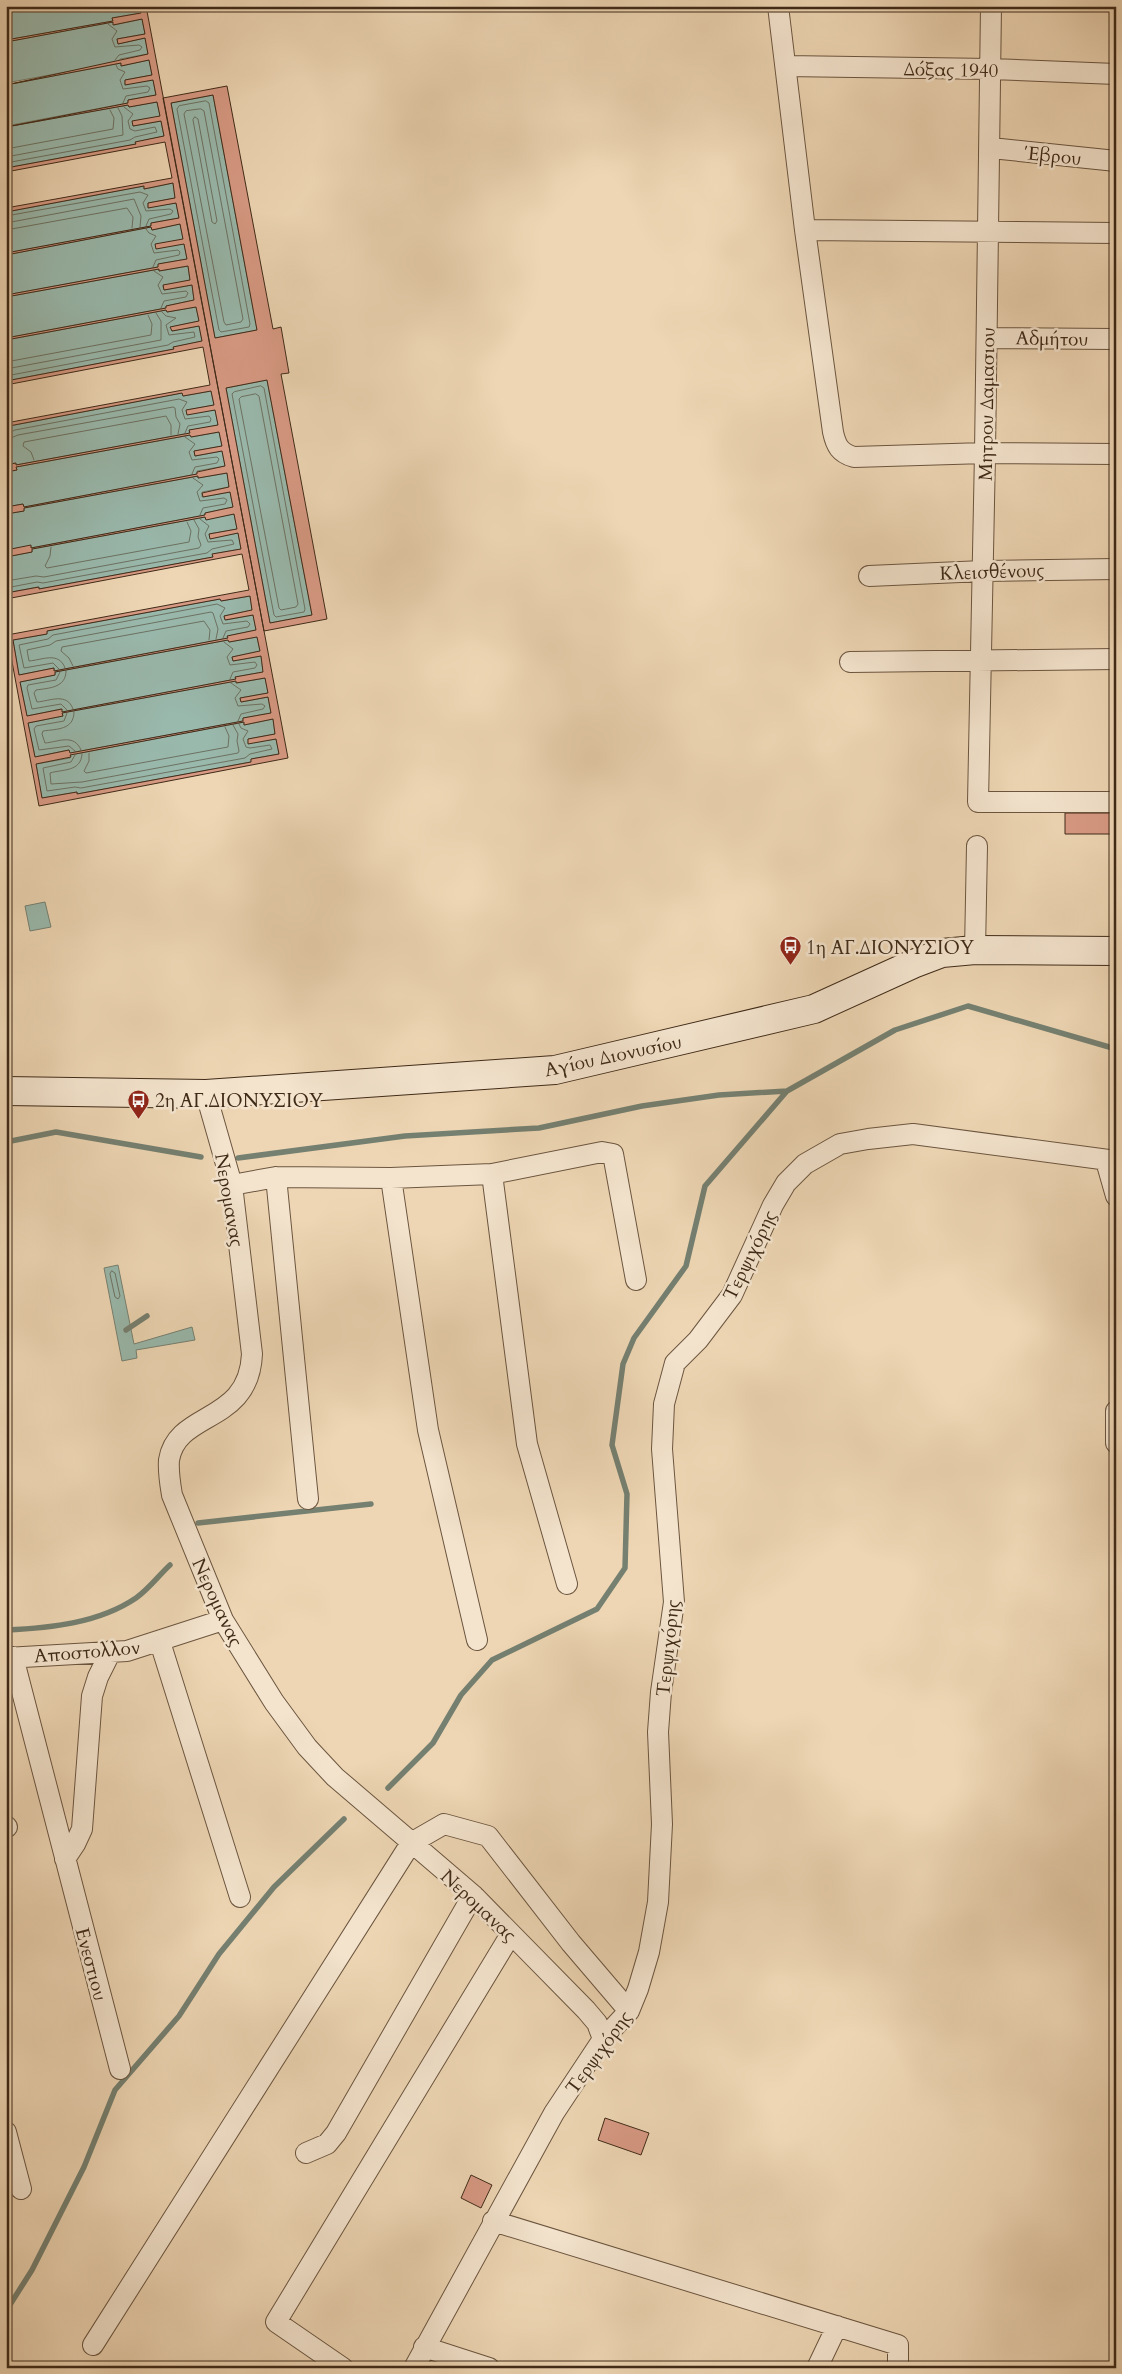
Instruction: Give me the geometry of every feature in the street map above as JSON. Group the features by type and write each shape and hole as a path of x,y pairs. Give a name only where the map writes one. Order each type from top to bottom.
{"street":[{"path":"778,6 805,230 833,432 835,444 840,451 854,456 985,453 1116,454"},
{"name":"Μητρου Δαμασιου","path":"991,6 991,148 978,802 1116,802"},
{"name":"Δόξας 1940","path":"786,66 991,69 1116,74"},
{"name":"Έβρου","path":"991,148 1116,161"},
{"path":"805,230 1116,233"},
{"name":"Αδμήτου","path":"987,338 1116,339"},
{"name":"Κλεισθένους","path":"869,576 983,571 1116,569"},
{"path":"850,662 1116,659"},
{"path":"974,950 977,846"},
{"name":"Αγίου Διονυσίου","path":"6,1091 206,1094 555,1070 814,1009 912,964 942,953 974,950 1116,951"},
{"name":"Νερομανας","path":"206,1094 232,1185 252,1354 251,1370 246,1385 236,1398 220,1411 186,1432 175,1444 170,1459 169,1476 172,1495 223,1620 274,1702 307,1747 335,1777 473,1895 586,2010 597,2023 603,2039"},
{"name":"Τερψιχόρης","path":"414,2368 554,2113 603,2039 629,2011 638,1990 649,1952 658,1902 662,1824 658,1732 661,1692 674,1602 662,1440 664,1404 675,1363 698,1340 732,1295 773,1205 786,1183 805,1164 840,1144 868,1138 913,1134 1111,1161"},
{"path":"232,1185 276,1177 391,1178 492,1174 602,1152 614,1154 636,1280"},
{"path":"1111,1161 1116,1196"},
{"path":"492,1174 527,1444 567,1584"},
{"path":"276,1177 308,1499"},
{"path":"391,1178 428,1430 477,1640"},
{"path":"1116,1411 1116,1443"},
{"name":"Αποστολλον","path":"10,1657 127,1650 160,1642 223,1620"},
{"path":"160,1642 240,1897"},
{"path":"65,1859 82,1829 92,1696 98,1677 111,1652"},
{"name":"Ενεστιου","path":"10,1657 120,2069"},
{"path":"93,2345 411,1843 444,1824 488,1836 571,1943 629,2011"},
{"path":"306,2153 328,2144 336,2133 473,1895"},
{"path":"342,2368 276,2322 511,1934"},
{"path":"6,2132 21,2189"},
{"path":"493,2221 898,2345 898,2368"},
{"path":"817,2368 837,2326"},
{"path":"424,2347 489,2368"}],"water":[{"path":"6,6 140,6 141,13 112,18 113,21 6,40"},
{"path":"142,19 145,34 117,39 118,44 145,38 148,54 120,59 120,62 6,83 6,42 113,22 114,25"},
{"path":"149,60 152,75 125,80 125,84 153,80 156,95 128,100 128,103 6,126 6,85 121,63 121,66"},
{"path":"213,95 257,330 215,338 171,103"},
{"path":"157,102 160,116 133,126 161,121 164,136 136,142 136,144 6,168 6,127 128,105 129,107"},
{"path":"173,183 175,198 148,203 148,207 176,203 179,218 151,223 151,226 6,253 6,212 144,186 144,189"},
{"path":"180,224 187,259 159,264 158,267 6,295 6,255 151,227 152,230"},
{"path":"188,266 190,280 163,286 164,290 192,285 194,300 166,306 166,308 6,338 6,297 159,269 159,271"},
{"path":"196,307 199,321 171,327 172,331 199,326 202,341 174,347 174,349 6,381 6,340 166,310 167,312"},
{"path":"267,380 312,615 270,623 226,388"},
{"path":"211,391 214,405 187,410 215,410 218,425 189,431 190,433 16,465 15,463 6,465 6,429 9,429 9,426 182,393 183,396"},
{"path":"219,432 222,446 194,451 195,456 222,451 225,466 197,471 197,474 24,507 23,504 6,507 6,472 17,470 16,467 190,435 191,437"},
{"path":"227,473 229,487 202,492 202,497 230,492 233,507 205,513 205,515 31,548 31,546 6,550 6,514 24,511 24,508 198,476 198,478"},
{"path":"234,514 237,529 209,534 211,538 238,533 241,549 213,554 213,557 39,589 38,587 6,593 6,557 32,552 32,549 205,517 206,519"},
{"path":"250,596 252,610 224,616 226,620 253,615 256,630 228,636 228,638 54,671 54,668 19,675 13,640 47,634 47,631 220,599 221,601"},
{"path":"257,637 260,651 232,657 233,661 261,656 263,672 235,677 236,679 62,712 61,709 27,716 20,682 55,675 55,672 228,640 229,642"},
{"path":"265,678 268,693 240,698 241,702 268,697 271,713 243,718 243,721 70,753 69,750 35,757 28,723 63,716 62,713 236,681 237,683"},
{"path":"273,719 275,734 248,739 248,743 276,739 279,754 251,759 251,762 77,794 77,792 42,798 36,764 70,758 70,755 244,722 244,725"},
{"path":"45,902 51,927 30,931 25,906"},
{"path":"118,1265 134,1344 192,1327 195,1340 136,1350 137,1358 122,1361 104,1268"}],"building":[{"path":"140,6 146,6 288,758 39,806 7,635 249,590 242,554 6,599 6,593 39,587 39,589 213,557 212,554 241,549 238,533 210,539 209,534 237,529 234,514 206,520 205,517 32,549 32,552 6,557 6,550 31,545 31,548 205,515 205,513 233,507 230,492 203,497 202,493 229,487 227,473 198,478 198,476 24,508 24,511 6,514 6,507 23,504 24,507 197,474 197,472 225,466 222,451 195,456 194,451 222,446 219,432 191,437 190,435 16,467 17,470 6,472 6,465 16,463 16,465 190,433 189,430 218,425 215,410 187,415 186,410 214,405 211,391 183,396 182,393 9,426 9,429 6,429 6,423 210,385 203,347 6,385 6,381 174,349 173,347 202,341 199,326 172,331 170,327 199,321 196,307 167,312 166,310 6,340 6,338 166,308 166,306 194,300 192,285 164,290 163,285 190,280 188,266 159,271 159,269 6,297 6,295 158,267 158,264 187,259 184,244 156,249 155,244 183,239 180,224 152,230 151,227 6,255 6,253 151,226 151,223 179,218 176,203 148,208 148,203 175,198 173,183 144,189 144,186 6,212 6,208 172,178 165,142 6,172 6,168 136,144 135,142 164,136 161,121 133,126 132,121 160,116 157,102 129,107 128,105 6,127 128,103 128,100 156,95 153,80 125,85 125,80 152,75 149,60 121,66 121,63 6,85 148,54 145,38 118,44 117,39 145,34 142,19 113,25 113,22 6,42 6,40 113,21 112,18 141,13","holes":["250,596 252,610 224,616 225,620 253,615 256,630 227,636 228,638 54,671 54,668 19,675 13,640 47,634 47,631 220,599 221,601","257,637 260,651 232,657 233,661 261,656 263,672 235,677 236,679 62,712 62,709 27,716 20,682 55,675 55,672 228,640 229,642","265,678 268,693 240,698 241,702 268,697 271,713 243,718 243,721 70,753 69,750 35,757 28,723 63,716 62,713 236,681 236,683","273,719 275,734 248,739 248,744 276,739 279,754 251,759 251,762 77,794 77,792 42,798 36,764 71,757 70,755 244,722 244,725"]},
{"path":"227,86 273,329 281,327 289,373 281,374 327,619 264,631 163,98","holes":["213,95 257,330 215,338 171,103","267,380 312,615 270,623 226,388"]},
{"path":"1065,813 1111,813 1111,834 1065,834"},
{"path":"605,2118 649,2133 641,2155 598,2140"},
{"path":"471,2175 492,2185 481,2208 461,2198"}],"waterway":[{"path":"238,1158 405,1136 539,1128 642,1106 719,1095 787,1091 895,1030 968,1006 1116,1049"},
{"path":"388,1788 433,1743 461,1695 492,1660 597,1609 625,1568 627,1494 612,1445 623,1364 634,1338 686,1266 705,1186 787,1091"},
{"path":"6,1142 56,1132 201,1157"},
{"path":"126,1330 147,1316"},
{"path":"198,1523 371,1504"},
{"path":"6,1630 57,1626 90,1619 106,1613 136,1598 170,1565"},
{"path":"6,2311 32,2270 84,2167 115,2090 179,2016 219,1954 274,1887 344,1819"}],"place":[{"name":"1η ΑΓ.ΔΙΟΝΥΣΙΟΥ","path":"790,966"},
{"name":"2η ΑΓ.ΔΙΟΝΥΣΙΟΥ","path":"139,1119"}]}
